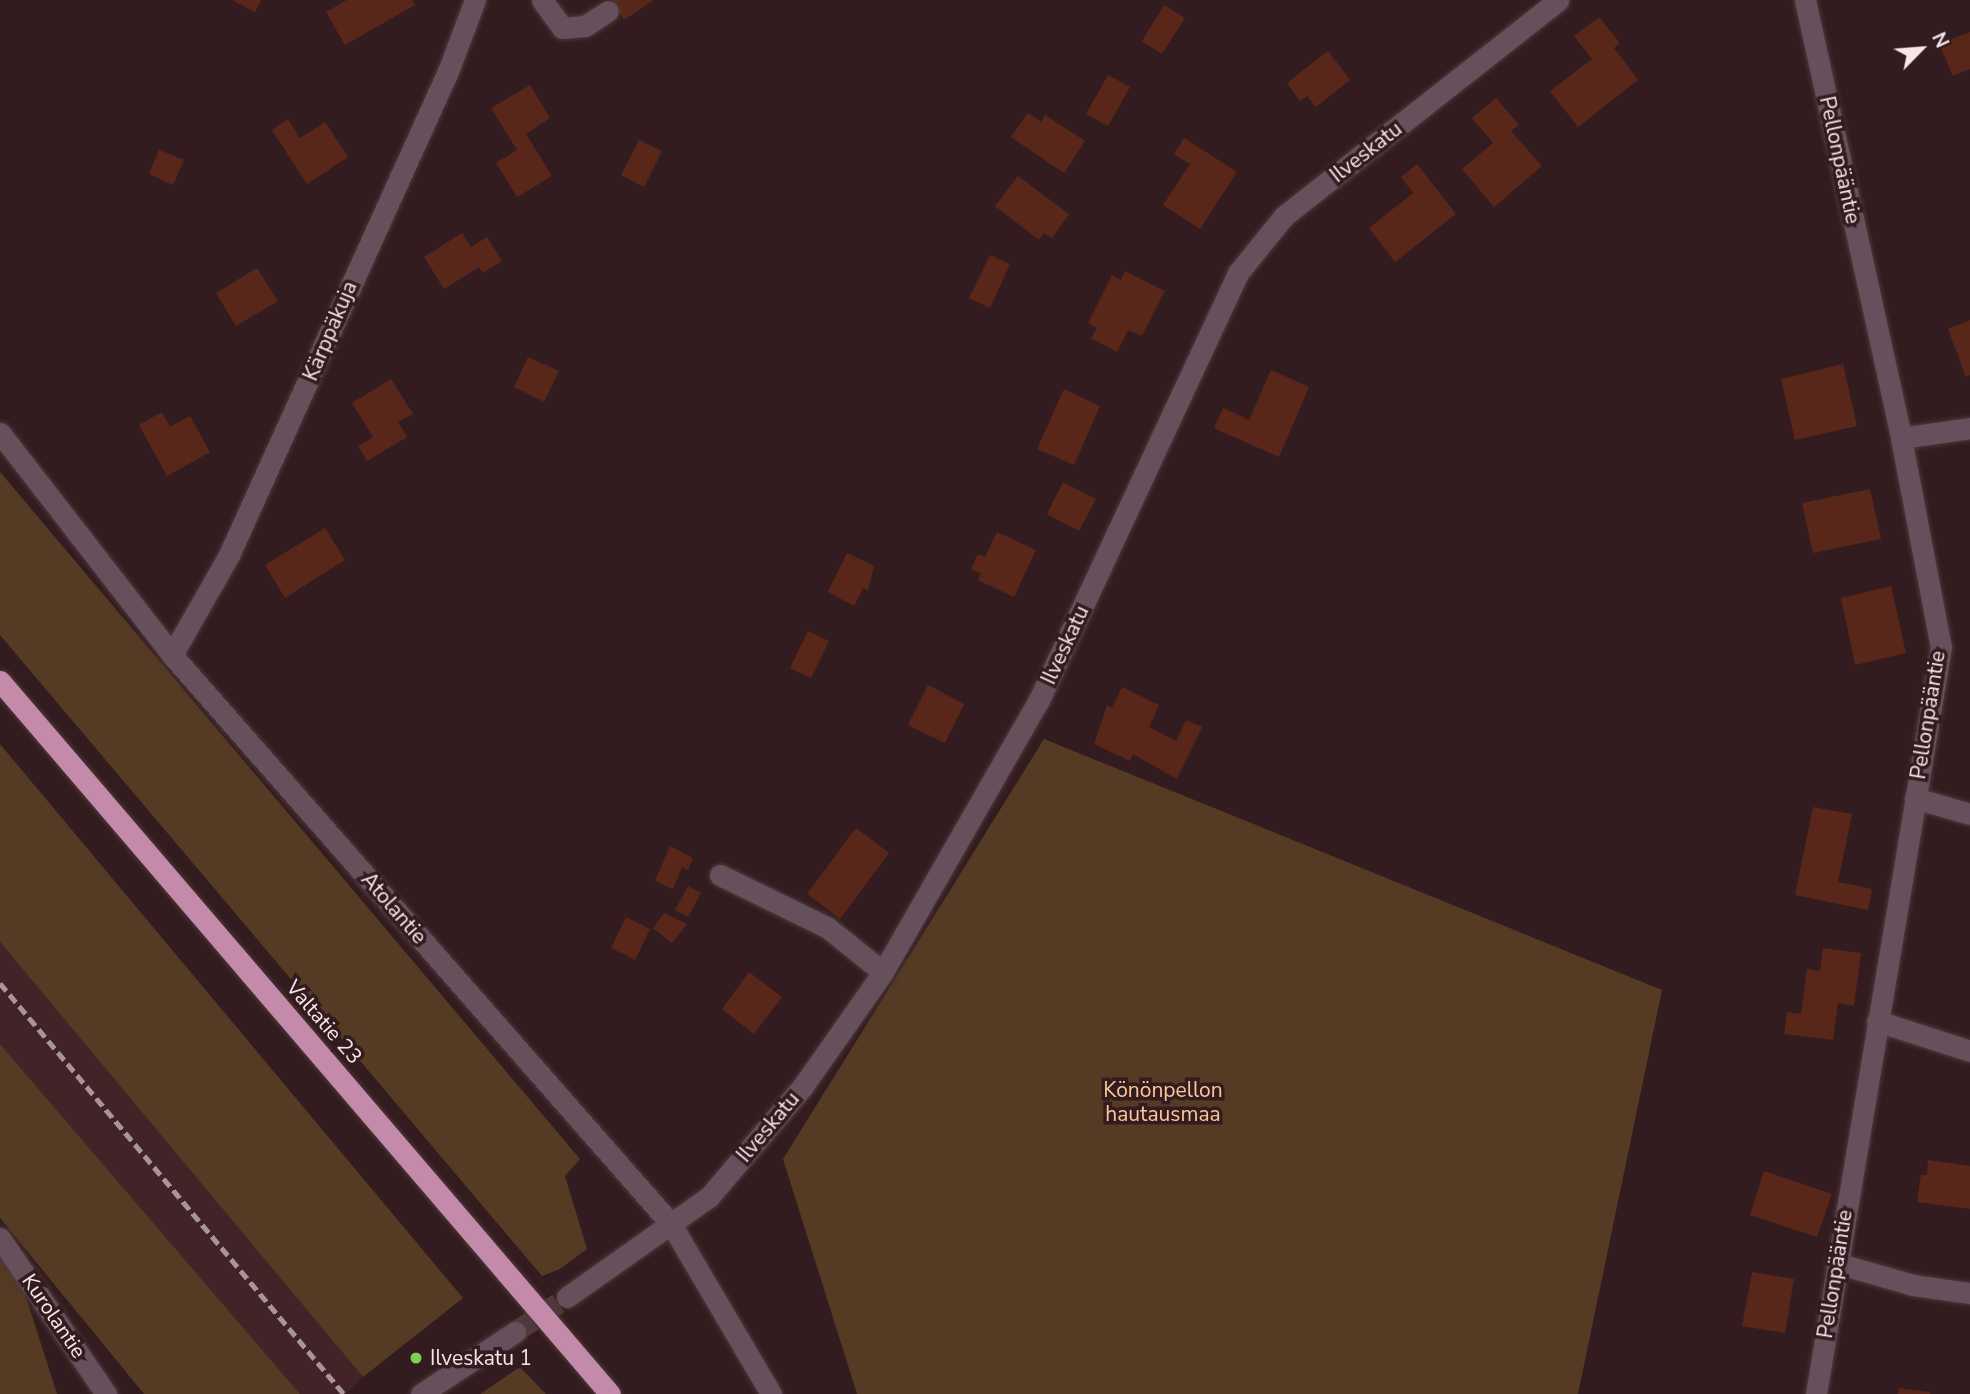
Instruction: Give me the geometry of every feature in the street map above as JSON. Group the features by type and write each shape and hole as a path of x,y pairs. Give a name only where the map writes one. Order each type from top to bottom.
{"highway":[{"name":"Valtatie 23","path":"0,681 610,1394"}],"street":[{"name":"Kärppäkuja","path":"172,655 229,555 449,69 475,0"},
{"path":"542,0 562,28 585,26 608,11"},
{"name":"Ilveskatu","path":"567,1297 709,1197 803,1086 883,972 1039,700 1238,273 1284,216 1558,0"},
{"name":"Pellonpääntie","path":"1805,0 1901,438 1941,647 1816,1394"},
{"path":"1901,438 1970,428"},
{"name":"Atolantie","path":"0,433 172,655 671,1224 771,1394"},
{"path":"1915,798 1970,814"},
{"path":"720,876 828,928 883,972"},
{"path":"1877,1021 1970,1051"},
{"name":"Kurolantie","path":"0,1238 106,1394"},
{"path":"1836,1263 1913,1286 1970,1293"},
{"path":"421,1394 515,1332"}],"shaded area":[{"path":"0,942 363,1377 346,1394 300,1394 0,1044"}],"green space":[{"path":"0,472 580,1159 565,1176 587,1249 560,1269 542,1276 0,635"},
{"name":"Könönpellon hautausmaa","path":"1044,739 1662,990 1578,1394 857,1394 783,1159"},
{"path":"0,744 463,1298 363,1377 0,942"},
{"path":"0,1044 300,1394 144,1394 0,1218"},
{"path":"0,1239 12,1253 57,1394 0,1394"},
{"path":"520,1367 546,1394 480,1394"}],"building":[{"path":"232,0 261,0 255,12"},
{"path":"347,0 412,0 415,5 345,45 326,12"},
{"path":"611,0 654,0 624,20"},
{"path":"1164,5 1185,18 1162,54 1142,41"},
{"path":"1599,17 1620,43 1614,48 1638,80 1578,127 1550,91 1592,59 1574,36"},
{"path":"1970,32 1970,69 1953,76 1939,44"},
{"path":"1328,51 1350,80 1316,107 1307,96 1300,101 1287,83"},
{"path":"1108,75 1130,87 1108,126 1086,114"},
{"path":"530,85 550,118 526,134 552,176 517,197 496,163 517,150 491,108"},
{"path":"1496,98 1519,125 1511,131 1542,166 1494,207 1462,169 1493,143 1472,118"},
{"path":"1028,113 1041,122 1045,115 1085,141 1064,173 1011,137"},
{"path":"288,119 300,138 325,122 348,157 307,184 272,130"},
{"path":"1184,138 1237,172 1200,229 1163,205 1190,164 1174,154"},
{"path":"639,140 662,151 644,187 621,175"},
{"path":"159,150 184,160 173,185 149,174"},
{"path":"1417,164 1456,214 1395,262 1369,228 1413,193 1401,177"},
{"path":"1018,176 1069,214 1052,238 1044,233 1039,240 995,206"},
{"path":"462,233 471,247 487,237 502,261 483,273 479,267 444,289 424,257"},
{"path":"990,255 1010,264 990,308 969,298"},
{"path":"257,268 278,301 236,326 216,293"},
{"path":"1125,271 1165,291 1142,336 1128,330 1117,352 1091,338 1097,328 1088,323 1112,275 1121,280"},
{"path":"1970,320 1970,375 1966,377 1948,329"},
{"path":"528,357 559,371 544,402 514,387"},
{"path":"1843,364 1857,426 1795,440 1781,379"},
{"path":"1271,370 1309,387 1279,457 1214,428 1223,408 1249,420"},
{"path":"391,379 413,414 398,422 407,437 367,461 358,446 373,437 352,403"},
{"path":"1064,389 1100,406 1074,465 1037,449"},
{"path":"162,412 170,427 190,416 210,452 167,476 139,425"},
{"path":"1063,482 1096,499 1079,531 1047,514"},
{"path":"1870,489 1881,539 1813,553 1802,503"},
{"path":"325,528 345,560 285,598 265,565"},
{"path":"997,532 1036,550 1014,597 978,580 981,574 971,569 978,554 985,557"},
{"path":"847,553 874,566 868,591 863,588 854,606 828,592"},
{"path":"1891,586 1906,653 1855,665 1841,598"},
{"path":"808,631 829,641 811,678 790,668"},
{"path":"928,685 964,704 945,743 908,725"},
{"path":"1122,687 1159,705 1149,727 1176,741 1186,720 1202,727 1177,779 1133,754 1130,761 1094,744 1107,705 1112,708"},
{"path":"1813,807 1852,814 1838,882 1872,889 1868,910 1795,895"},
{"path":"856,828 889,853 840,919 807,894"},
{"path":"670,846 693,858 688,870 682,867 673,889 655,881"},
{"path":"688,886 701,893 688,917 675,910"},
{"path":"664,913 687,924 672,943 653,928"},
{"path":"626,917 650,929 635,960 611,948"},
{"path":"1823,948 1861,953 1854,1006 1838,1003 1833,1040 1784,1034 1787,1012 1801,1014 1807,969 1820,971"},
{"path":"749,972 782,997 754,1034 722,1009"},
{"path":"1928,1160 1970,1166 1970,1209 1917,1202 1921,1175 1927,1175"},
{"path":"1764,1171 1832,1194 1817,1237 1750,1215"},
{"path":"1752,1272 1794,1279 1785,1333 1742,1326"},
{"path":"1899,1388 1930,1392 1930,1394 1898,1394"}],"tunnel":[{"path":"515,1332 567,1297"}],"railway":[{"path":"0,983 344,1394"}],"place":[{"name":"Ilveskatu 1","path":"416,1358"}]}
